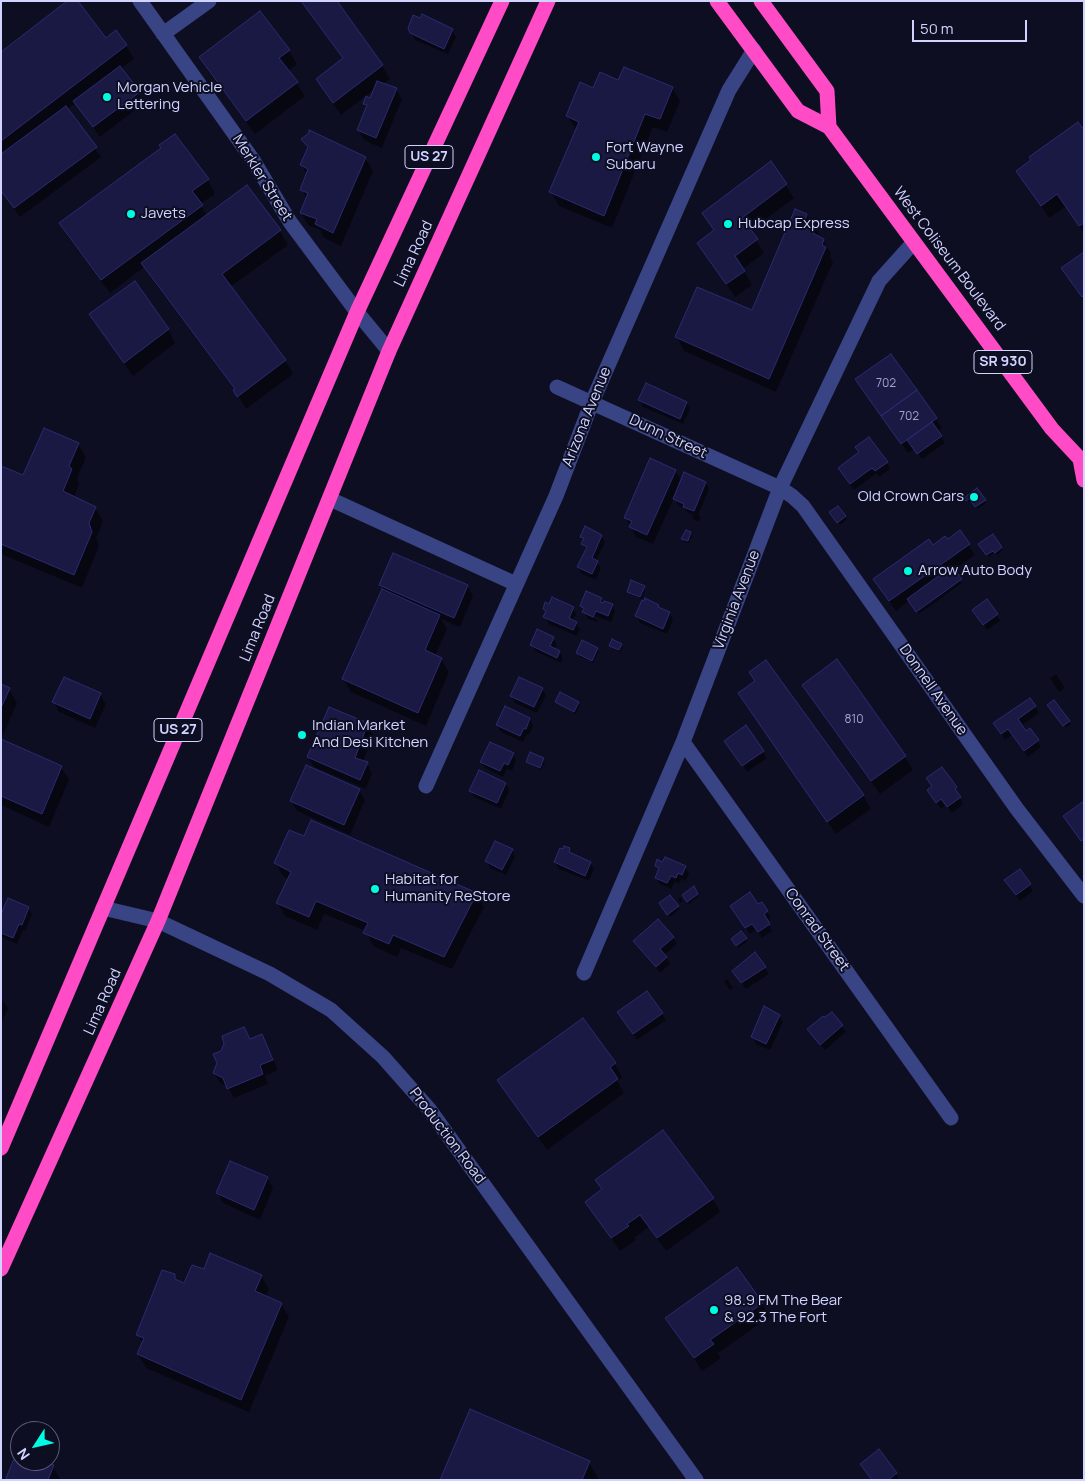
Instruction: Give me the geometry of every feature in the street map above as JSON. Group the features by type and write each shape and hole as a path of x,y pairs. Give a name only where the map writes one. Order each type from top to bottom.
{"highway":[{"name":"Lima Road","path":"1,1148 357,312 502,1"},
{"name":"Lima Road","path":"1,1269 158,921 389,351 548,1"},
{"name":"West Coliseum Boulevard","path":"717,1 798,111 829,126 1052,429 1082,460 1084,480"},
{"path":"761,1 827,91 829,126"}],"street":[{"name":"Merkler Street","path":"140,1 253,160 290,222 357,312 389,351"},
{"path":"163,34 209,1"},
{"name":"Arizona Avenue","path":"426,786 556,496 592,402 728,90 754,50"},
{"name":"Virginia Avenue","path":"584,973 683,742 780,488 879,281 914,242"},
{"name":"Dunn Street","path":"557,387 780,488"},
{"name":"Donnell Avenue","path":"780,488 803,506 1017,809 1084,896"},
{"path":"330,499 516,584"},
{"name":"Conrad Street","path":"683,742 951,1118"},
{"name":"Production Road","path":"103,908 158,921 270,974 330,1010 383,1057 429,1109 696,1480"}],"building":[{"path":"67,1 78,1 106,38 116,30 127,45 1,141 1,52"},
{"path":"301,1 337,1 383,65 333,103 316,79 343,58"},
{"path":"260,11 290,50 279,58 298,82 246,121 199,57"},
{"path":"422,14 453,29 444,49 410,33 408,28 413,15 420,18"},
{"name":"Morgan Vehicle Lettering","path":"120,66 140,92 93,127 73,101"},
{"name":"Fort Wayne Subaru","path":"624,67 673,87 660,119 645,114 604,216 549,192 579,122 566,116 580,82 593,88 600,72 618,80"},
{"path":"377,81 397,88 376,138 357,130 367,105 363,104 366,96 370,98"},
{"path":"66,106 97,147 14,208 1,191 1,154"},
{"path":"1078,122 1084,130 1084,223 1079,226 1057,194 1041,206 1016,171 1031,160 1029,157"},
{"path":"309,130 366,157 333,233 315,224 317,219 300,213 308,193 300,190 308,169 300,165 308,147 301,139 309,133"},
{"name":"Javets","path":"175,134 209,179 192,191 203,205 101,280 59,223 161,148 159,145"},
{"name":"Hubcap Express","path":"771,161 787,184 742,218 758,239 735,256 745,271 726,284 697,243 714,230 702,213"},
{"path":"247,185 281,230 222,274 286,360 237,397 233,390 235,389 141,263"},
{"path":"795,209 807,214 805,221 816,226 813,233 824,239 822,245 826,247 769,379 675,337 697,287 752,310"},
{"path":"1084,252 1084,295 1082,297 1061,268"},
{"path":"135,281 169,329 124,363 89,314"},
{"path":"891,354 917,390 881,416 855,379"},
{"path":"646,383 687,402 680,419 638,400"},
{"path":"917,390 937,418 901,444 881,416"},
{"path":"932,422 942,436 917,454 907,440"},
{"path":"44,428 79,443 69,466 72,469 63,491 96,507 89,523 92,532 74,575 1,544 1,466 23,475"},
{"path":"869,437 888,462 875,471 872,468 850,484 838,468 859,452 855,447"},
{"path":"650,458 676,470 647,535 629,527 632,521 624,518"},
{"path":"684,472 706,482 694,511 683,507 684,504 673,499"},
{"name":"Old Crown Cars","path":"977,488 986,500 975,507 969,499 966,501 964,498"},
{"path":"838,506 846,516 837,523 829,512"},
{"path":"585,526 602,535 592,558 598,561 592,574 577,567 587,547 581,544 584,538 580,537"},
{"path":"686,530 691,532 688,541 681,539"},
{"name":"Arrow Auto Body","path":"960,530 970,544 889,601 873,579 929,539 933,545 945,536 948,539"},
{"path":"993,534 1002,547 995,553 993,551 986,555 978,544"},
{"path":"393,553 468,585 454,618 379,585"},
{"path":"952,566 962,579 916,612 907,599"},
{"path":"631,580 645,586 640,597 627,592"},
{"path":"382,589 440,615 425,650 442,658 418,713 342,679"},
{"path":"586,591 602,598 600,602 603,603 604,601 613,604 608,616 596,611 593,617 582,612 584,608 580,606"},
{"path":"552,597 574,607 569,618 577,622 573,630 543,617 546,611 543,609 545,602 549,604"},
{"path":"645,598 659,605 658,607 670,612 663,629 635,616 642,600 644,601"},
{"path":"987,599 998,614 983,625 972,610"},
{"path":"537,629 554,637 550,646 560,651 557,658 530,645"},
{"path":"612,639 622,644 619,650 609,646"},
{"path":"582,640 598,648 592,661 576,653"},
{"path":"837,659 906,756 871,781 802,685"},
{"path":"766,660 864,795 827,822 738,693 755,681 749,672"},
{"path":"64,677 101,693 90,719 52,702"},
{"path":"519,677 543,688 534,707 510,696"},
{"path":"1,684 10,688 1,708"},
{"path":"560,692 579,702 574,712 555,702"},
{"path":"1030,698 1036,706 1018,719 1026,731 1030,728 1039,740 1024,751 1008,729 1001,734 993,723"},
{"path":"1054,700 1070,721 1063,726 1047,705"},
{"path":"505,706 530,718 526,729 524,728 520,736 496,725"},
{"path":"329,707 368,723 355,758 368,762 360,780 307,757"},
{"path":"746,725 764,751 742,766 724,741"},
{"path":"1,739 62,766 42,814 1,796"},
{"path":"490,742 514,753 508,765 504,763 500,771 480,762"},
{"path":"530,752 544,758 540,768 526,762"},
{"path":"306,765 360,789 344,825 290,801"},
{"path":"942,767 957,787 955,789 961,797 947,807 941,799 936,803 927,790 932,786 926,778"},
{"path":"479,770 506,783 497,803 469,791"},
{"path":"1084,801 1084,839 1081,841 1063,816"},
{"name":"Habitat for Humanity ReStore","path":"311,820 477,893 444,957 393,935 389,944 363,933 368,923 316,901 309,917 276,903 291,872 274,863 289,830 304,836"},
{"path":"495,841 513,849 502,870 485,861"},
{"path":"564,846 570,848 569,852 591,862 585,876 554,862 560,848 563,849"},
{"path":"665,857 686,866 682,875 678,873 676,878 671,876 667,883 655,878 659,868 655,866 657,859 662,862"},
{"path":"1020,869 1031,884 1016,895 1004,880"},
{"path":"694,886 698,894 687,902 682,895"},
{"path":"750,892 758,904 762,902 768,911 764,914 770,924 758,932 752,924 745,928 730,906"},
{"path":"670,895 679,906 667,915 659,903"},
{"path":"8,898 29,907 22,925 19,924 13,938 1,933 1,914"},
{"path":"658,919 674,937 660,949 667,957 656,967 633,941"},
{"path":"741,931 747,938 736,946 731,939"},
{"path":"755,952 766,967 741,983 732,971"},
{"path":"647,991 663,1013 633,1034 617,1012"},
{"path":"764,1006 780,1015 766,1044 751,1037"},
{"path":"832,1012 843,1025 820,1045 807,1029 823,1016 825,1017"},
{"path":"583,1018 616,1063 610,1067 618,1079 538,1137 497,1080"},
{"path":"244,1027 250,1039 262,1034 273,1060 260,1065 263,1074 227,1089 223,1078 213,1073 217,1063 213,1054 221,1051 224,1044 222,1036"},
{"path":"663,1130 714,1198 657,1238 640,1215 627,1224 629,1226 611,1238 585,1202 602,1189 595,1180"},
{"path":"230,1161 268,1177 254,1210 216,1193"},
{"path":"210,1253 262,1275 255,1291 282,1303 241,1400 137,1354 144,1338 136,1335 162,1270 175,1274 175,1279 184,1283 192,1265 204,1269"},
{"name":"98.9 FM The Bear & 92.3 The Fort","path":"737,1267 763,1303 710,1340 714,1344 694,1358 665,1318"},
{"path":"470,1409 590,1461 582,1480 440,1480"},
{"path":"879,1449 897,1473 888,1480 872,1480 860,1464"},
{"path":"10,1469 10,1471 52,1471 48,1480 8,1480 6,1478"}],"place":[{"name":"Morgan Vehicle Lettering","path":"107,97"},
{"name":"Fort Wayne Subaru","path":"596,157"},
{"name":"Javets","path":"131,214"},
{"name":"Hubcap Express","path":"728,224"},
{"name":"Old Crown Cars","path":"974,497"},
{"name":"Arrow Auto Body","path":"908,571"},
{"name":"Indian Market And Desi Kitchen","path":"302,735"},
{"name":"Habitat for Humanity ReStore","path":"375,889"},
{"name":"98.9 FM The Bear & 92.3 The Fort","path":"714,1310"}]}
